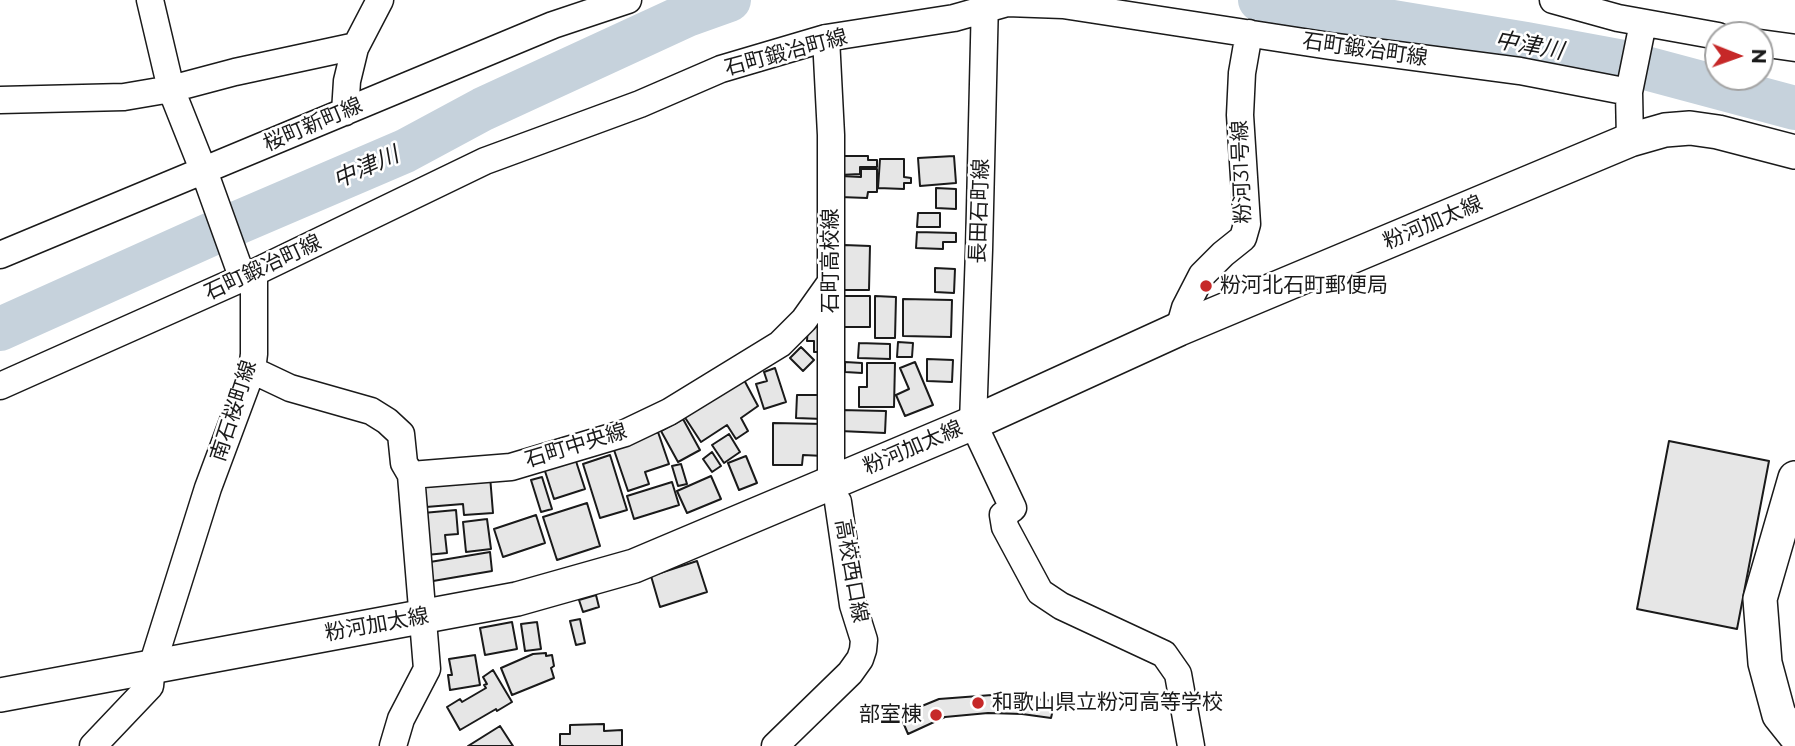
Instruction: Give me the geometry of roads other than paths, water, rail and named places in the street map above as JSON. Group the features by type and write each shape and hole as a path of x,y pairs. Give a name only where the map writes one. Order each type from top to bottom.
{"main road":[{"name":"粉河加太線","path":"0,695 517,599 634,566 834,492 973,423 1179,329 1630,140 1665,130 1690,128 1718,132 1795,152"},
{"path":"1795,478 1760,599 1765,663 1779,715 1795,735"}],"street":[{"name":"南石桜町線","path":"93,746 150,686 152,666 208,488 252,370 254,354 254,280 244,274 171,89 150,0"},
{"path":"345,112 348,81 356,46 380,0"},
{"name":"桜町新町線","path":"0,255 206,177 345,112 553,25 628,0"},
{"path":"1558,0 1631,20 1704,33"},
{"name":"石町鍛冶町線","path":"0,386 485,161 640,104 721,69 827,38 954,18 985,4 1063,5 1331,46 1520,71 1629,92"},
{"name":"長田石町線","path":"973,423 985,4"},
{"path":"1630,140 1631,20"},
{"name":"粉河31号線","path":"1179,329 1185,308 1202,275 1243,238 1247,224 1240,115 1242,74 1249,33"},
{"name":"石町高校線","path":"827,38 831,135 834,492"},
{"path":"1774,45 1795,48"},
{"path":"0,100 124,97 171,89 356,46"},
{"name":"石町中央線","path":"411,475 510,467 625,433 669,412 780,344 804,320 831,282"},
{"path":"252,370 290,387 371,411 401,434 404,463 411,475 428,669 401,719 393,746"},
{"path":"973,423 1013,508 1003,516 1005,527 1040,592 1061,606 1164,654 1178,674 1191,746"},
{"name":"高校西口線","path":"775,746 850,673 860,659 864,640 853,605 834,492"}],"waterway":[{"name":"中津川","path":"0,329 405,151 483,109 687,15 729,0"},
{"name":"中津川","path":"1260,0 1623,62 1795,108"}],"place":[{"name":"粉河北石町郵便局","path":"1206,286"},
{"name":"和歌山県立粉河高等学校","path":"978,703"},
{"name":"部室棟","path":"936,715"}]}
